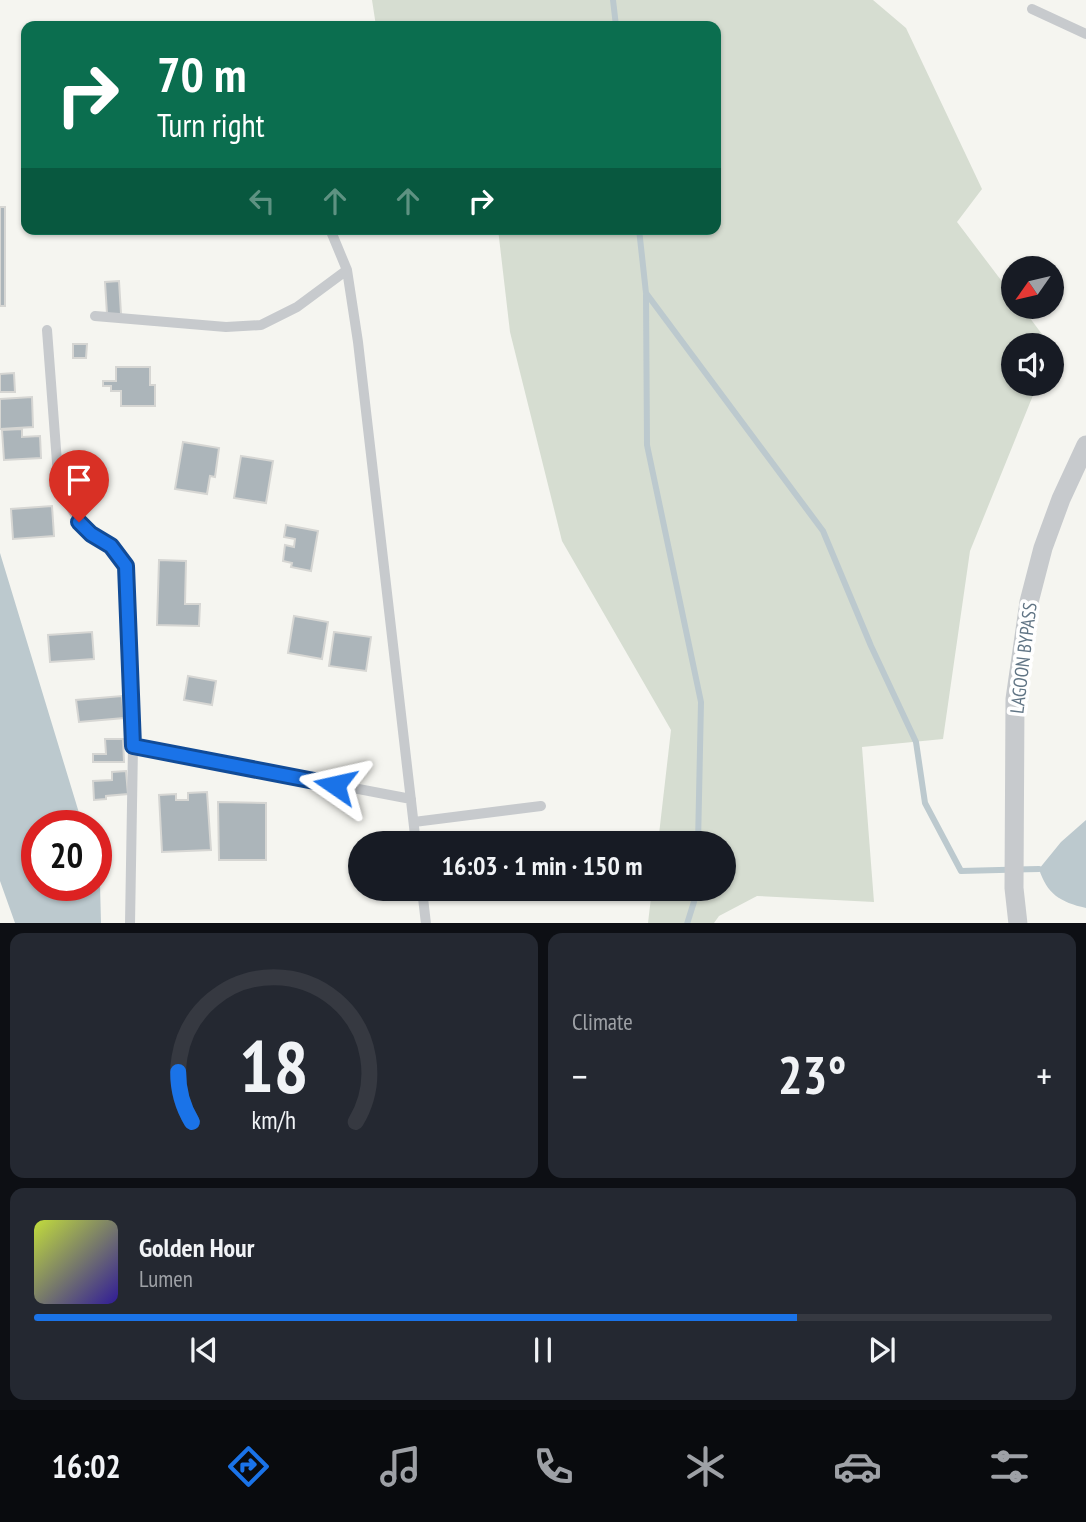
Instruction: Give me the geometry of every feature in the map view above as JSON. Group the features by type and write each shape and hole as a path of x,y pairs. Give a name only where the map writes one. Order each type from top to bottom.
{"street":[{"name":"LAGOON BYPASS","path":"1018,923 1014,888 1015,699 1029,602 1042,548 1086,444"}],"lane":[{"path":"1032,9 1086,34"},
{"path":"332,235 347,270 358,342 415,831"},
{"path":"95,316 226,327 261,325 297,307 347,270"},
{"path":"47,330 59,489 79,522 91,534 111,546 126,566 133,746 130,923"},
{"path":"133,746 411,799"},
{"path":"414,822 541,806"},
{"path":"423,901 426,923"}],"shaded area":[{"path":"372,0 873,0 906,28 982,189 957,222 1001,280 1001,319 1031,319 1041,333 1001,333 1001,396 1033,396 970,551 943,739 862,747 874,902 757,896 719,916 714,923 648,923 651,901 736,901 736,831 659,831 671,730 562,541 510,332 499,235 721,235 721,21 375,21"},
{"path":"0,553 78,810 21,810 21,901 100,901 101,923 15,923 0,881"},
{"path":"1086,820 1086,908 1056,896 1046,885 1039,869 1061,842"}],"building":[{"path":"0,207 5,207 5,306 0,306"},
{"path":"119,281 121,314 107,314 105,282"},
{"path":"73,344 87,344 86,358 73,358"},
{"path":"116,367 150,367 150,385 155,385 155,406 121,406 121,391 111,391 111,386 103,386 103,381 116,381"},
{"path":"14,373 15,392 0,392 0,374"},
{"path":"32,397 33,427 0,429 0,399"},
{"path":"22,429 22,437 40,436 41,458 4,460 2,430"},
{"path":"183,442 219,448 215,477 210,476 207,494 175,489"},
{"path":"241,456 273,461 266,503 234,498"},
{"path":"52,506 54,536 13,539 11,509"},
{"path":"286,525 318,531 311,571 291,567 292,563 283,561 285,545 294,547 295,539 284,537"},
{"path":"159,560 186,561 185,604 200,604 199,626 157,625"},
{"path":"294,616 328,622 322,659 288,653"},
{"path":"92,632 94,659 50,662 48,635"},
{"path":"334,632 371,637 366,671 329,666"},
{"path":"188,676 216,681 212,705 184,700"},
{"path":"122,696 124,718 79,722 76,700"},
{"path":"105,739 123,739 124,762 93,762 93,754 106,754"},
{"path":"126,771 128,794 94,800 93,781 112,780 112,772"},
{"path":"207,792 211,850 162,852 159,795 176,794 176,800 188,800 188,793"},
{"path":"218,802 266,803 266,860 219,860"}],"waterway":[{"path":"613,0 615,21"},
{"path":"640,235 646,293 823,531 871,646 916,742 925,803 961,871 1039,869"},
{"path":"646,295 647,445 701,702 698,831"},
{"path":"687,923 694,901"}],"route":[{"path":"79,522 91,534 111,546 126,566 133,746 335,785"}]}
